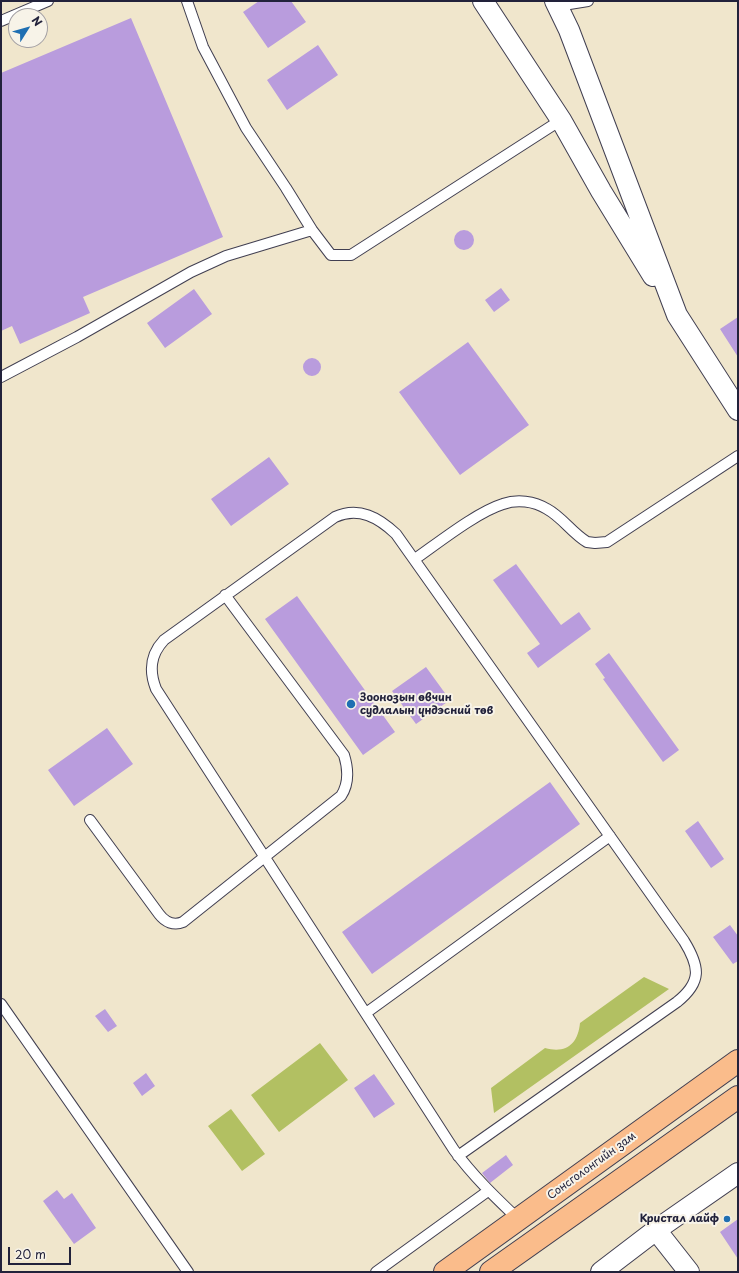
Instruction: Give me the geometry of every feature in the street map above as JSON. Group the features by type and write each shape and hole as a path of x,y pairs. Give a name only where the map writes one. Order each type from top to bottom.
{"main road":[{"name":"Сонсголонгийн зам","path":"445,1272 738,1061"},
{"path":"491,1272 738,1097"}],"street":[{"path":"483,1 561,120 601,191 677,315 738,410"},
{"path":"556,4 569,30 677,315"},
{"path":"601,1272 656,1230 738,1173"},
{"path":"656,1230 689,1272"}],"lane":[{"path":"1,21 48,1"},
{"path":"556,4 588,1"},
{"path":"189,3 203,48 246,128 312,230 331,255 351,255 561,120"},
{"path":"1,377 78,338 191,272 226,256 312,230"},
{"path":"415,559 480,514 503,504 512,502 525,501 548,509 587,542 607,542 738,456"},
{"path":"458,1156 677,1002 694,984 697,970 690,952 610,836 396,534 380,521 360,513 342,514 164,640 152,657 151,671 156,689 458,1156 469,1171 488,1191 518,1219"},
{"path":"90,820 158,914 166,921 173,924 183,922 338,800 345,788 347,768 344,755 334,739 225,596"},
{"path":"366,1013 610,836"},
{"path":"1,1004 188,1272"},
{"path":"376,1272 488,1191"}],"green space":[{"path":"644,977 669,989 494,1113 491,1088 545,1048 559,1050 570,1046 577,1037 580,1023"},
{"path":"320,1043 348,1080 279,1132 251,1095"},
{"path":"231,1109 265,1154 242,1171 208,1126"}],"building":[{"path":"259,1 291,1 306,22 268,48 243,12"},
{"path":"131,18 223,237 83,297 90,313 20,344 12,326 1,331 1,73"},
{"path":"318,45 338,75 287,110 267,80"},
{"path":"464,230 471,233 474,240 471,247 464,250 457,247 454,240 457,233"},
{"path":"501,288 510,300 494,312 485,300"},
{"path":"194,289 212,314 165,348 147,323"},
{"path":"738,317 738,357 720,329"},
{"path":"468,342 529,425 460,475 399,392"},
{"path":"308,358 316,358 321,363 319,374 316,376 308,376 303,371 303,363"},
{"path":"269,457 289,484 231,526 211,499"},
{"path":"516,564 561,625 579,612 591,629 538,668 527,653 540,644 493,580"},
{"path":"297,596 395,732 363,755 265,619"},
{"path":"609,653 679,750 663,762 603,679 605,678 595,664"},
{"path":"426,667 450,700 416,724 392,691"},
{"path":"107,728 133,764 74,806 48,770"},
{"path":"550,782 580,824 372,974 342,932"},
{"path":"698,821 724,859 711,868 685,831"},
{"path":"730,925 738,936 738,961 733,964 713,937"},
{"path":"105,1009 117,1026 108,1032 95,1016"},
{"path":"146,1073 155,1086 142,1096 133,1083"},
{"path":"374,1074 395,1104 374,1118 354,1088"},
{"path":"506,1155 513,1165 490,1183 482,1173"},
{"path":"57,1190 64,1199 72,1193 96,1228 74,1244 43,1201"},
{"path":"738,1219 738,1259 720,1232"}],"place":[{"name":"Зоонозын өвчин судлалын үндэсний төв","path":"351,704"},
{"name":"Кристал лайф","path":"727,1219"}]}
